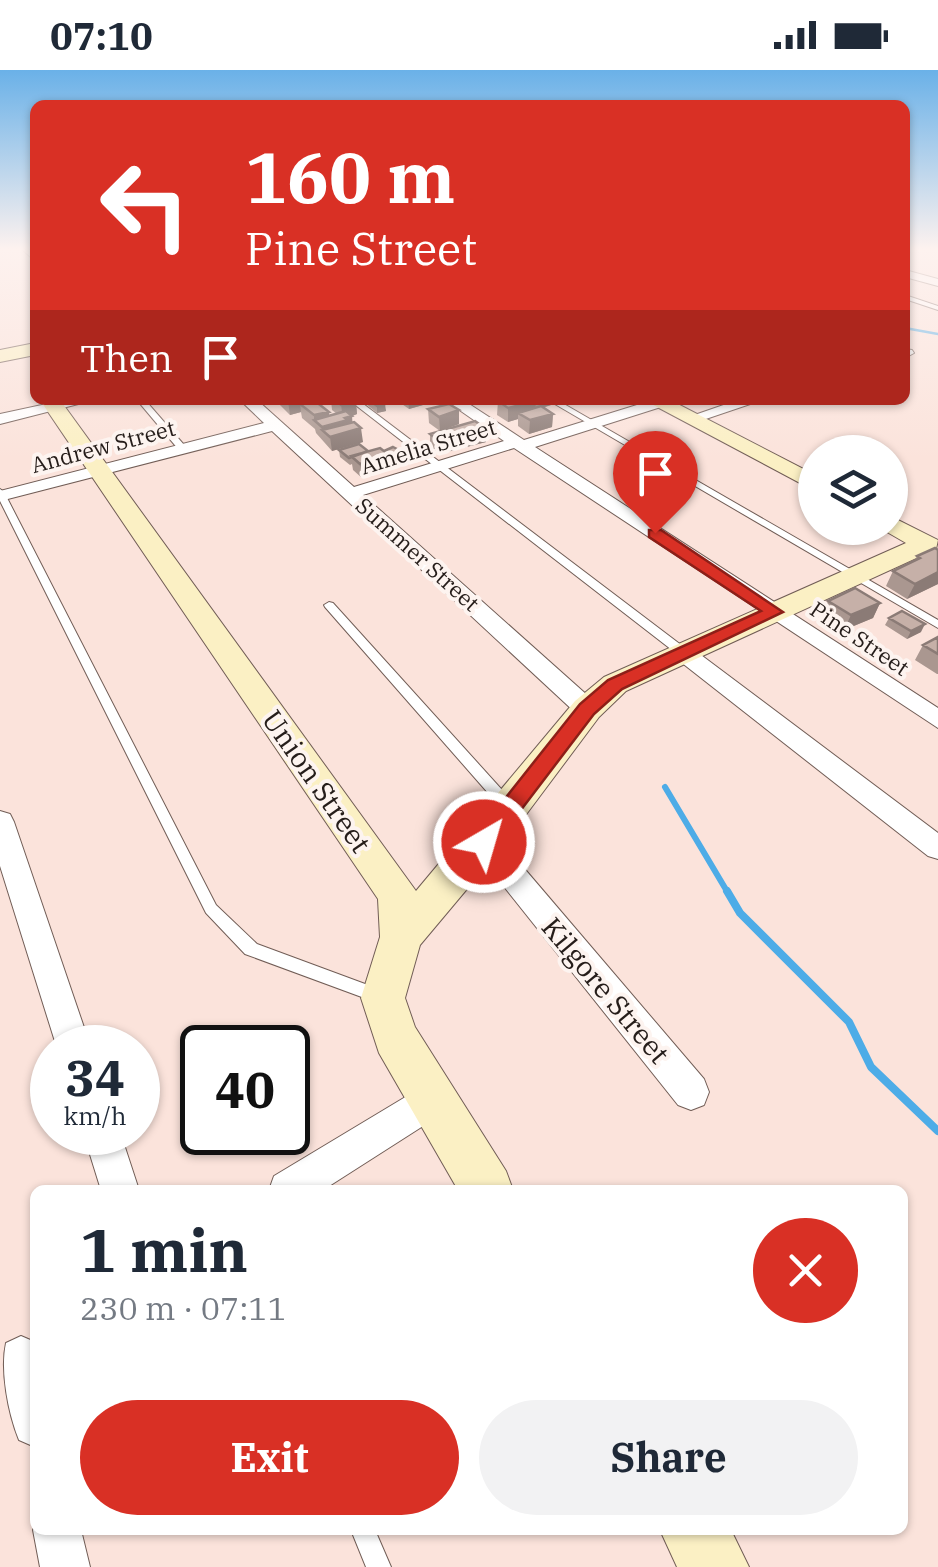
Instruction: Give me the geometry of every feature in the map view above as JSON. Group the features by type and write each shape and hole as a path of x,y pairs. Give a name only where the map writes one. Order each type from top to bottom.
{"street":[{"path":"0,419 49,405"},
{"name":"Union Street","path":"53,405 398,896 401,936 383,998"},
{"name":"Summer Street","path":"253,405 587,709"},
{"name":"Pine Street","path":"460,405 938,720"},
{"name":"Amelia Street","path":"352,493 646,405"},
{"path":"665,405 798,475"},
{"path":"691,419 737,405"},
{"name":"Andrew Street","path":"1,494 275,425"},
{"path":"908,533 932,546"},
{"path":"401,936 484,842 587,709 615,684 854,575 932,546"},
{"path":"685,654 938,848"},
{"path":"0,822 66,1025"},
{"name":"Kilgore Street","path":"484,842 691,1092"},
{"path":"383,998 395,1036 484,1185"},
{"path":"296,1185 432,1099"},
{"path":"109,1155 118,1185"},
{"path":"19,1359 30,1404"},
{"path":"59,1535 65,1567"},
{"path":"696,1535 715,1567"}],"lane":[{"path":"145,405 182,448"},
{"path":"359,405 685,654"},
{"path":"560,405 938,624"},
{"path":"1,494 211,909 251,949 383,998"},
{"path":"329,605 510,808"},
{"path":"366,1535 379,1567"}],"building":[{"path":"301,405 320,405 329,412 314,415"},
{"path":"451,405 459,410 439,417 428,409"},
{"path":"541,406 553,414 530,420 518,413"},
{"path":"346,411 352,416 345,418 348,420 322,427 314,420"},
{"path":"475,421 486,429 438,440 430,434"},
{"path":"354,422 361,428 330,437 322,430"},
{"path":"359,444 368,451 349,458 339,450"},
{"path":"393,447 407,454 396,459 384,451"},
{"path":"380,448 389,455 360,464 351,456"},
{"path":"935,548 938,572 915,584 893,571 920,558 917,556"},
{"path":"855,588 880,603 851,615 828,601"},
{"path":"902,611 925,624 911,631 889,618"},
{"path":"938,637 938,654 923,645"}],"waterway":[{"path":"910,329 938,334"},
{"path":"665,787 728,893"},
{"path":"727,891 740,913 849,1022 871,1067 938,1131"}],"route":[{"path":"484,842 587,709 615,684 774,612 655,533"}]}
